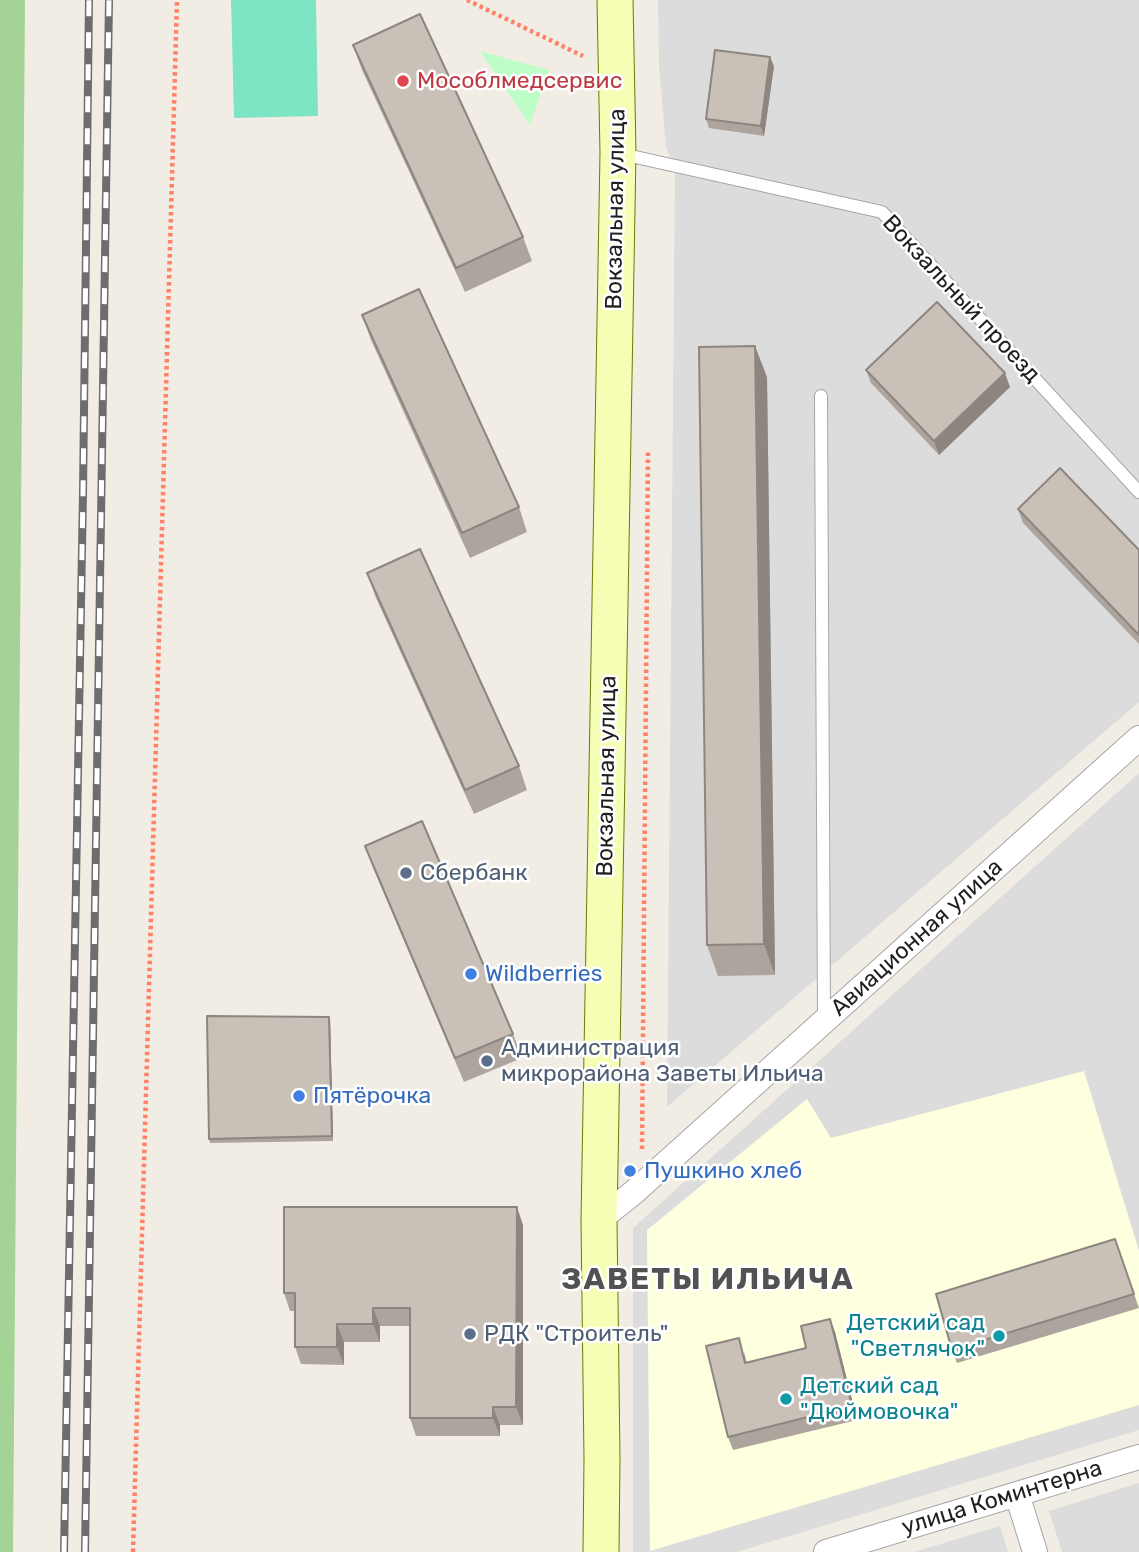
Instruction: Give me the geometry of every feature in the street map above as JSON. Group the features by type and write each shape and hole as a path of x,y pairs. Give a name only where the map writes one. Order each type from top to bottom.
{"street":[{"name":"Вокзальная улица","path":"601,1552 603,1459 599,1220 618,153 615,0"},
{"name":"Авиационная улица","path":"599,1220 642,1185 1139,738"},
{"name":"улица Коминтерна","path":"826,1552 1139,1457"},
{"path":"1017,1494 1035,1552"}],"lane":[{"name":"Вокзальный проезд","path":"618,153 882,212 1139,492"},
{"path":"821,396 824,1021"}],"path":[{"path":"134,1552 177,0"},
{"path":"467,0 618,73"},
{"path":"642,1185 649,444"}],"shaded area":[{"path":"658,0 1139,0 1139,702 667,1107 675,166 666,148 659,65"},
{"path":"1139,773 1139,1430 737,1552 633,1552 633,1228"},
{"path":"1084,1071 1139,1251 1139,1405 650,1551 647,1230 807,1099 831,1138"},
{"path":"1139,1483 1139,1552 1062,1552 1049,1511"},
{"path":"1000,1526 1008,1552 914,1552"}],"green space":[{"path":"0,0 25,0 13,1552 0,1552"},
{"path":"231,0 316,0 318,116 234,118"},
{"path":"480,51 549,70 530,125"}],"building":[{"path":"420,14 523,237 456,268 353,45"},
{"path":"715,50 770,57 761,126 706,119"},
{"path":"419,289 519,507 462,533 362,315"},
{"path":"937,302 1005,373 934,441 866,370"},
{"path":"755,346 764,944 707,945 699,347"},
{"path":"1060,468 1139,550 1139,635 1018,509"},
{"path":"420,549 519,766 465,790 367,573"},
{"path":"422,821 513,1034 455,1058 365,846"},
{"path":"207,1016 329,1017 332,1136 209,1139"},
{"name":"РДК \"Строитель\"","path":"284,1207 517,1207 516,1407 493,1407 493,1418 410,1418 410,1308 373,1308 373,1324 337,1324 337,1347 295,1347 295,1293 284,1293"},
{"name":"Детский сад \"Светлячок\"","path":"1115,1239 1134,1294 952,1350 936,1294"},
{"name":"Детский сад \"Дюймовочка\"","path":"830,1319 852,1406 728,1437 706,1346 739,1338 745,1363 806,1348 801,1326"}],"railway":[{"path":"64,1552 89,0"},
{"path":"85,1552 109,0"}],"place":[{"name":"Мособлмедсервис","path":"403,81"},
{"name":"Сбербанк","path":"406,873"},
{"name":"Wildberries","path":"471,974"},
{"name":"Администрация микрорайона Заветы Ильича","path":"487,1061"},
{"name":"Пятёрочка","path":"299,1096"},
{"name":"Пушкино хлеб","path":"630,1171"},
{"name":"РДК \"Строитель\"","path":"470,1334"},
{"name":"Детский сад \"Светлячок\"","path":"999,1336"},
{"name":"Детский сад \"Дюймовочка\"","path":"786,1399"}],"district":[{"name":"ЗАВЕТЫ ИЛЬИЧА","path":"708,1280"}]}
